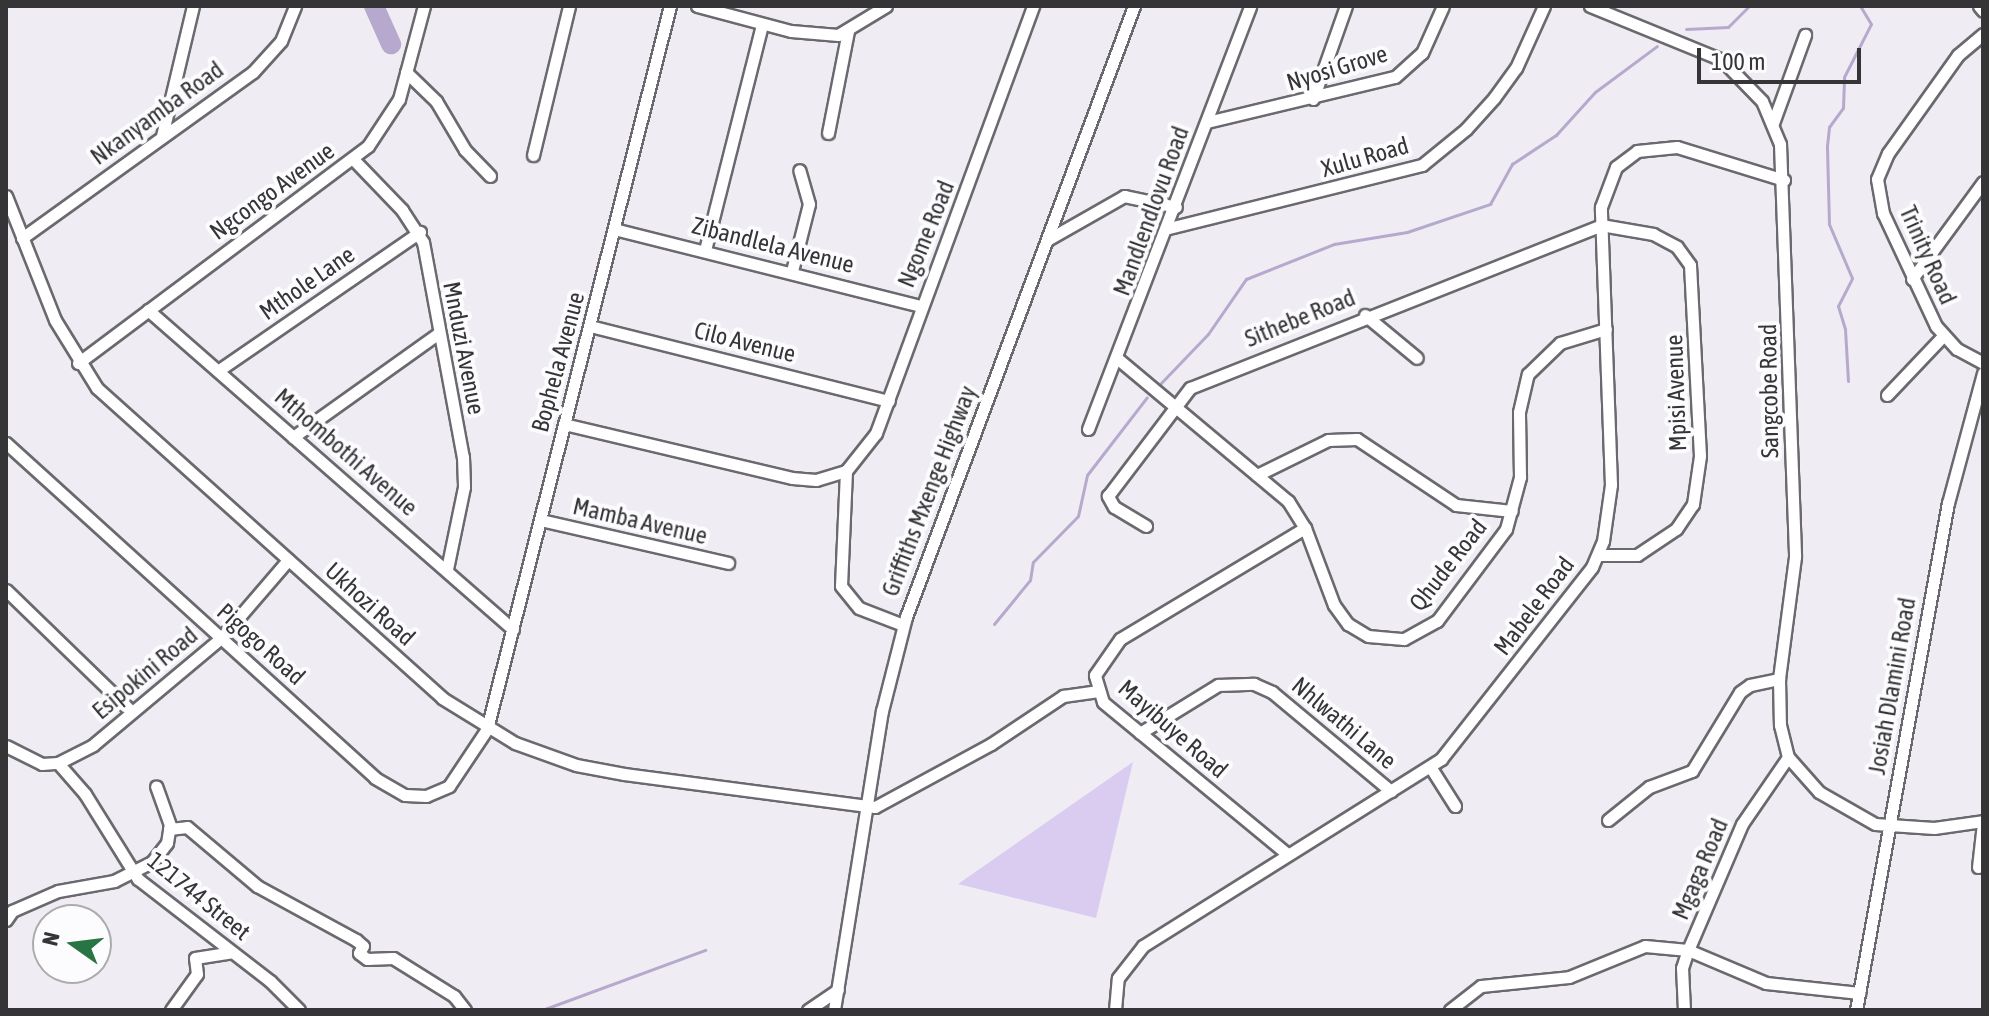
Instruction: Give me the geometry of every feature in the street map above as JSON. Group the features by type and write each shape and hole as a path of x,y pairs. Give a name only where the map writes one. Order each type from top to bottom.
{"street":[{"path":"162,136 193,6"},
{"name":"Nkanyamba Road","path":"22,238 269,56 295,6"},
{"name":"Ngcongo Avenue","path":"78,363 353,159 389,121 424,6"},
{"path":"533,155 569,6"},
{"name":"Bophela Avenue","path":"487,729 670,6"},
{"path":"697,6 762,25 817,35 848,31 886,6"},
{"name":"Ngome Road","path":"846,471 864,454 889,401 921,306 1033,6"},
{"name":"Griffiths Mxenge Highway","path":"834,1010 866,807 903,625 1134,6"},
{"name":"Mandlendlovu Road","path":"1088,429 1169,228 1250,6"},
{"path":"1313,99 1346,6"},
{"name":"Nyosi Grove","path":"1207,122 1376,84 1410,68 1422,53 1443,6"},
{"name":"Xulu Road","path":"1169,228 1422,165 1466,129 1494,98 1516,68 1544,6"},
{"name":"Sangcobe Road","path":"1590,6 1722,60 1750,85 1773,123 1784,180 1795,557 1779,679 1780,725 1788,757 1819,792 1860,818 1889,828"},
{"path":"705,250 762,25"},
{"path":"828,133 848,31"},
{"name":"Trinity Road","path":"1983,34 1958,55 1881,166 1880,203 1912,279 1943,336 1983,363"},
{"path":"1773,123 1805,35"},
{"path":"406,72 436,101 465,150 490,176"},
{"name":"Mabele Road","path":"1115,1010 1118,978 1143,946 1286,853 1431,768 1461,739 1598,555 1611,485 1602,194 1616,167 1649,147 1677,147 1784,180"},
{"path":"353,159 420,232"},
{"path":"792,271 809,204 799,170"},
{"path":"1912,279 1983,182"},
{"name":"Ukhozi Road","path":"6,196 78,363 97,388 442,698 487,729 576,765 866,807"},
{"path":"1047,240 1124,196 1176,207"},
{"name":"Sithebe Road","path":"1146,526 1114,507 1108,496 1181,394 1200,383 1365,315 1601,225"},
{"name":"Mpisi Avenue","path":"1598,555 1637,555 1676,529 1693,504 1700,456 1690,265 1677,247 1653,234 1601,225"},
{"name":"Zibandlela Avenue","path":"614,229 792,271 921,306"},
{"name":"Mnduzi Avenue","path":"420,232 464,487 447,569"},
{"name":"Mthole Lane","path":"219,370 420,232"},
{"name":"Mthombothi Avenue","path":"148,310 513,630"},
{"path":"1365,315 1417,358"},
{"name":"Cilo Avenue","path":"590,326 889,401"},
{"name":"Qhude Road","path":"1118,359 1172,408 1288,501 1305,528 1338,614 1368,636 1404,639 1437,621 1497,545 1512,511 1520,477 1519,412 1528,374 1560,343 1606,329"},
{"path":"293,437 439,333"},
{"path":"1887,395 1943,336"},
{"name":"Josiah Dlamini Road","path":"1856,1010 1961,440 1983,373"},
{"path":"564,424 792,478 816,480 846,471 841,586 859,608 903,625"},
{"path":"1257,475 1328,440 1357,439 1456,505 1512,511"},
{"name":"Pigogo Road","path":"6,443 375,778 405,795 426,796 449,786 487,729"},
{"name":"Mamba Avenue","path":"541,520 728,563"},
{"name":"Mayibuye Road","path":"1286,853 1140,733 1097,691 1100,662 1120,639 1305,528"},
{"name":"Esipokini Road","path":"58,763 93,745 221,638 288,560"},
{"path":"6,590 132,712"},
{"path":"1608,820 1649,787 1692,771 1740,692 1779,679"},
{"name":"Nhlwathi Lane","path":"1140,733 1218,685 1254,684 1272,692 1391,791"},
{"path":"866,807 908,792 1063,696 1097,691"},
{"path":"6,746 34,763 58,763"},
{"name":"Mgaga Road","path":"1684,1010 1682,968 1688,950 1742,824 1788,757"},
{"name":"121744 Street","path":"58,763 85,794 133,874 232,952 299,1010"},
{"path":"1431,768 1455,806"},
{"path":"6,920 12,911 58,891 133,874 152,862 167,843 169,829 167,805 156,786"},
{"path":"1889,828 1983,822 1978,867"},
{"path":"169,829 187,827 257,886 356,940 363,946 359,953 367,959 393,958 454,996 465,1010"},
{"path":"1450,1010 1486,984 1569,977 1645,946 1688,950 1766,983 1859,993"},
{"path":"171,1010 197,974 195,958 232,952"},
{"path":"808,1010 838,990"}],"shaded area":[{"path":"1133,762 1096,918 958,884"}],"waterway":[{"path":"374,6 391,44"},
{"path":"1686,29 1728,27 1749,6"},
{"path":"1848,381 1845,329 1838,306 1852,278 1829,224 1827,146 1829,127 1843,108 1844,77 1871,24 1860,6"},
{"path":"1160,384 1208,334 1246,279 1334,244 1407,232 1490,204 1512,164 1556,135 1595,92 1657,46"},
{"path":"994,624 1030,580 1033,562 1078,516 1087,475 1147,397"},
{"path":"542,1010 705,950"},
{"path":"502,1010 510,1010"}]}
